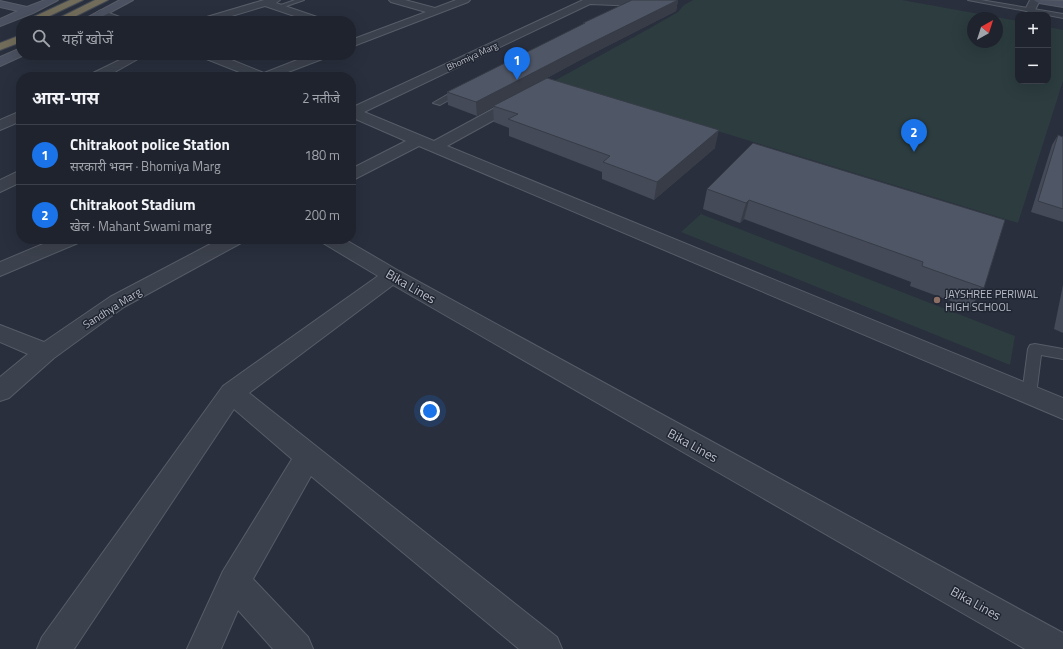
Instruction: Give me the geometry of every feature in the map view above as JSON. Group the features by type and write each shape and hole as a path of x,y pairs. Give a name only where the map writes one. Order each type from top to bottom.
{"highway":[{"path":"30,16 78,0"},
{"path":"69,16 103,0"},
{"path":"0,34 16,27"},
{"path":"0,47 16,40"}],"street":[{"path":"0,4 30,16 52,0"},
{"path":"96,16 128,0"},
{"path":"394,0 435,12"},
{"path":"356,42 465,0"},
{"path":"590,0 642,2"},
{"name":"Bhomiya Marg","path":"356,110 590,0"},
{"path":"1030,10 1035,0"},
{"path":"1039,0 1063,4"},
{"path":"223,16 273,3 306,16"},
{"path":"198,16 210,8"},
{"path":"102,13 109,16"},
{"path":"0,23 16,19"},
{"path":"356,34 367,38"},
{"path":"0,62 16,54"},
{"path":"106,72 129,60"},
{"path":"220,60 250,72"},
{"path":"276,72 308,60"},
{"path":"356,174 427,144 531,94"},
{"path":"356,114 1063,409"},
{"path":"0,126 16,118"},
{"path":"0,187 16,178"},
{"path":"0,198 16,192"},
{"path":"0,270 60,244"},
{"name":"Sandhya Marg","path":"0,391 46,352 117,302 225,244"},
{"name":"Bika Lines","path":"338,244 392,276 1058,649"},
{"path":"54,649 232,393 392,276"},
{"path":"0,333 46,352"},
{"path":"232,393 308,458 545,649"},
{"path":"204,649 234,582 308,458"},
{"path":"234,582 296,649"}],"lane":[{"path":"273,3 301,0"},
{"path":"971,0 1063,16"},
{"path":"622,12 642,2"},
{"path":"437,103 466,89"},
{"path":"1029,395 1035,349 1063,354"}],"shaded area":[{"path":"693,0 902,0 968,12 967,12 967,48 1003,48 1003,18 1015,20 1015,84 1051,84 1051,28 1063,30 1063,81 1018,223 554,81 678,12 684,5"},
{"path":"701,214 1015,336 1010,365 681,232"}],"building":[{"path":"632,0 678,0 476,102 447,92 585,23 583,23"},
{"path":"547,78 719,130 657,182 603,162 610,156 508,119 518,114 493,106"},
{"path":"1058,135 1063,137 1063,209 1038,201"},
{"path":"753,143 1005,220 984,288 922,266 923,262 749,200 746,203 707,189"}],"place":[{"name":"Chitrakoot police Station","path":"517,80"},
{"name":"Chitrakoot Stadium","path":"914,152"},
{"name":"JAYSHREE PERIWAL HIGH SCHOOL","path":"937,300"}]}
